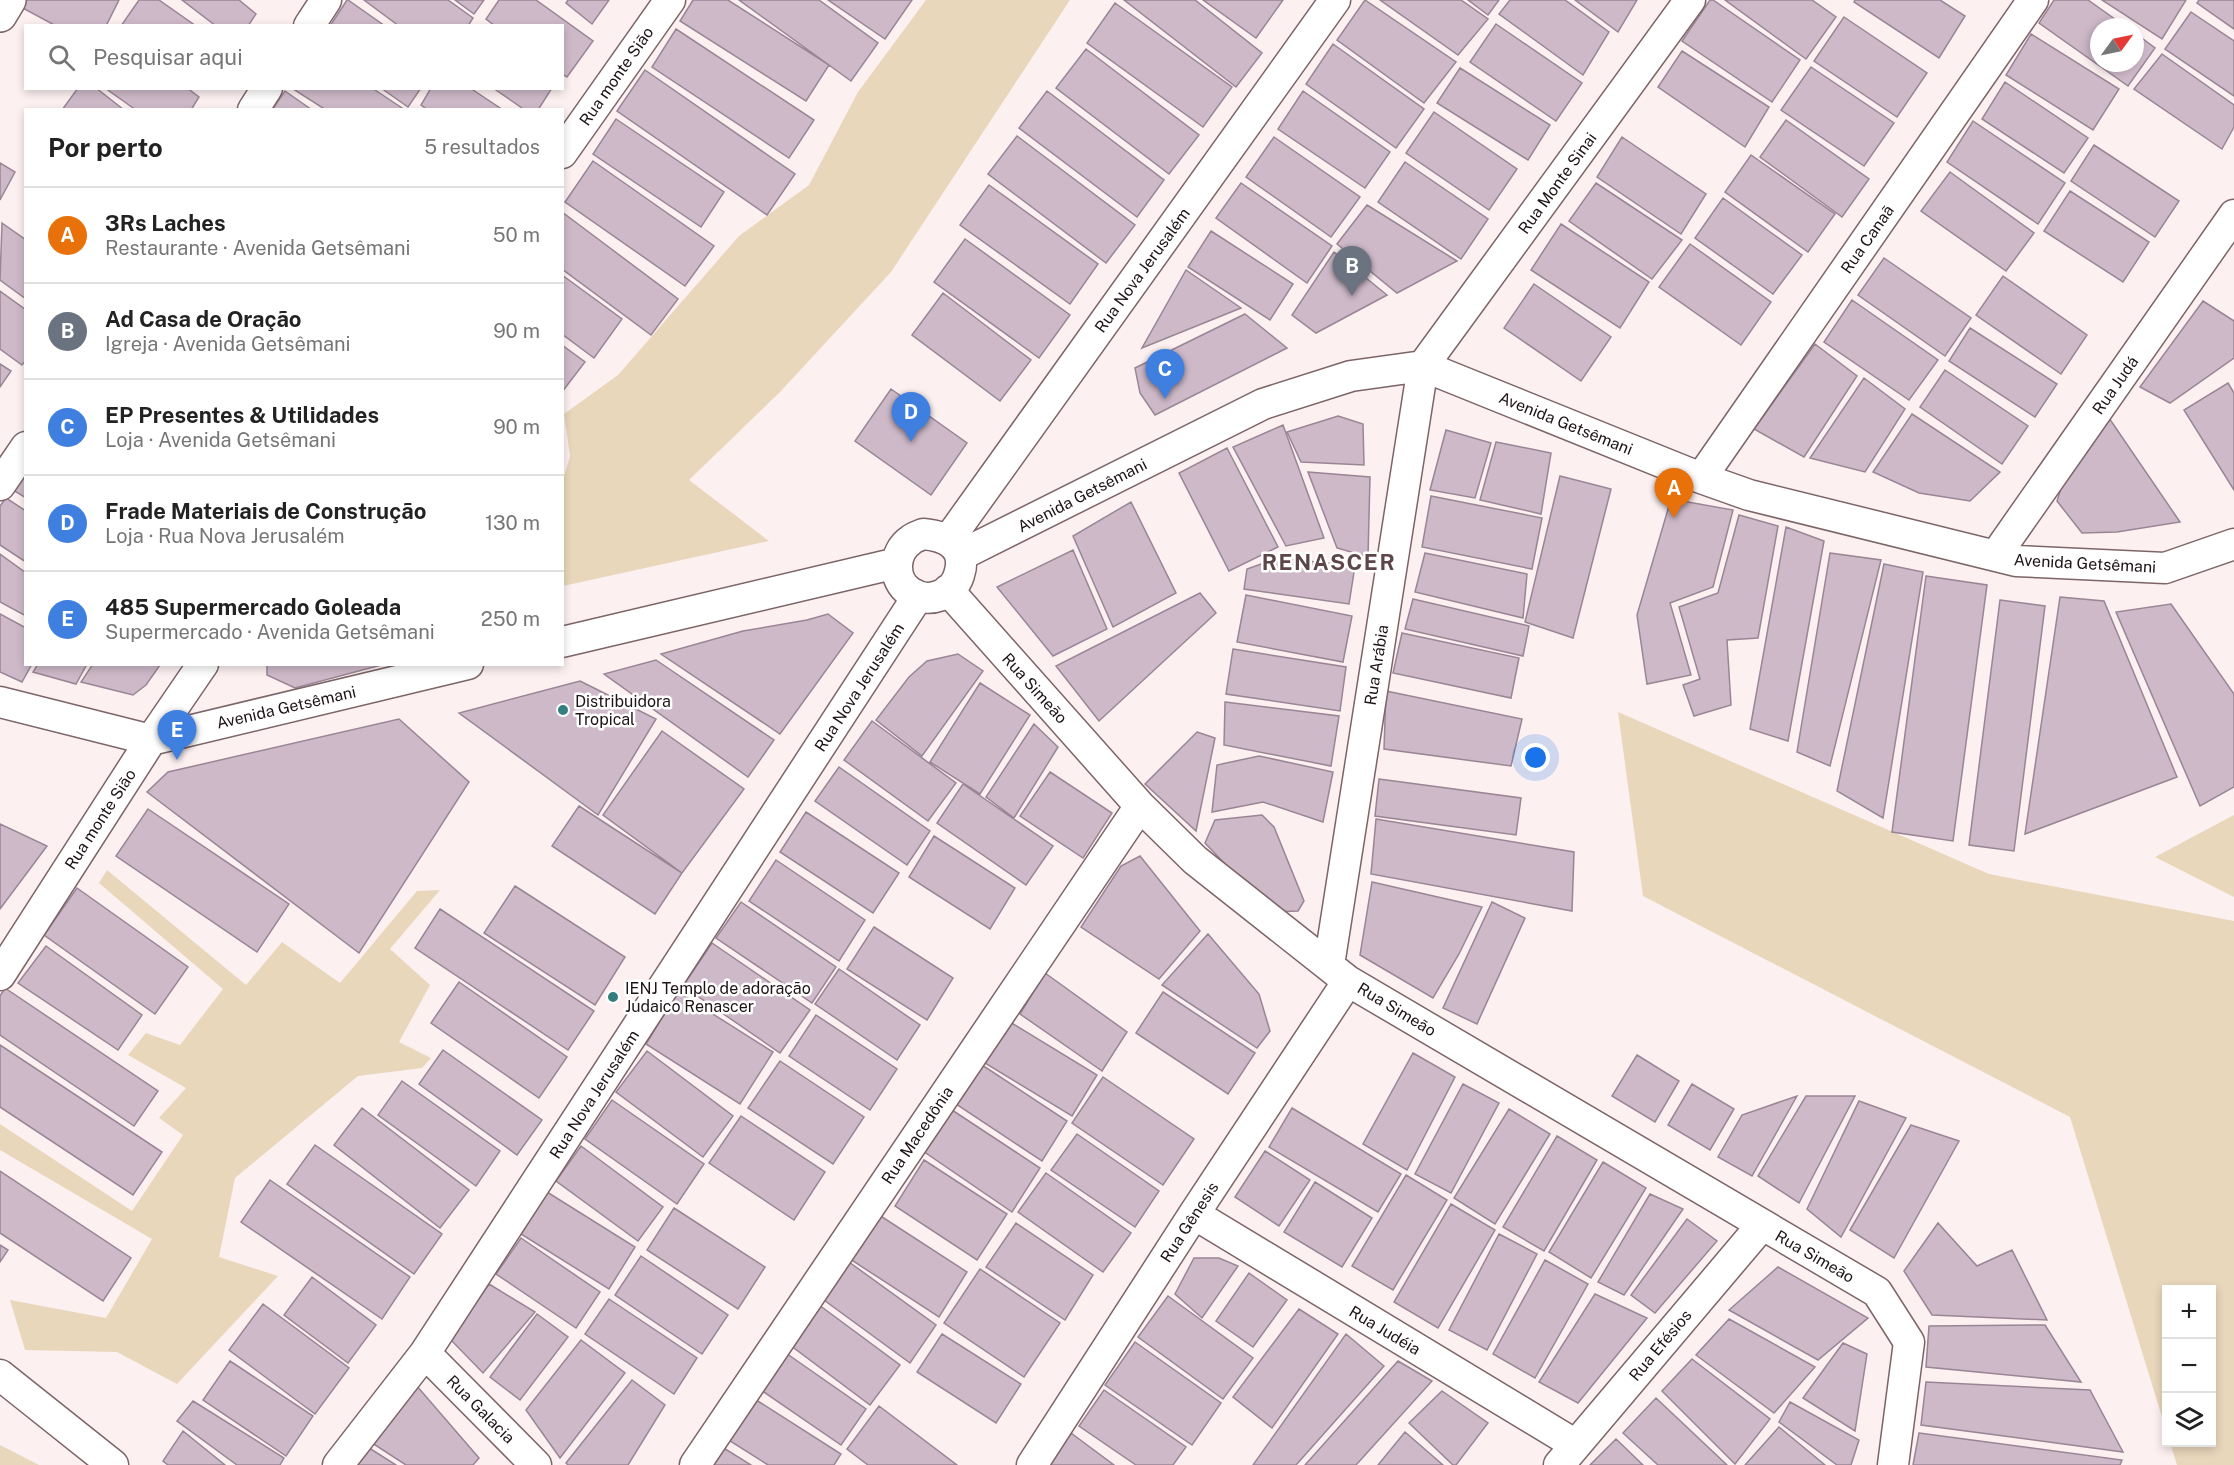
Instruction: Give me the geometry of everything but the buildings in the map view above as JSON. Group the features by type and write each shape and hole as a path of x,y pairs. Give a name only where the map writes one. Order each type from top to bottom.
{"street":[{"path":"0,15 9,0"},
{"path":"310,24 326,0"},
{"name":"Rua monte Sião","path":"564,150 670,0"},
{"name":"Rua Nova Jerusalém","path":"955,547 1335,0"},
{"name":"Rua Monte Sinai","path":"1423,366 1690,0"},
{"name":"Rua Canaã","path":"1701,478 2033,0"},
{"path":"254,108 266,90"},
{"name":"Rua Judá","path":"1996,555 2234,215"},
{"name":"Avenida Getsêmani","path":"955,547 1263,404 1351,376 1423,366 1701,478 1749,495 2016,561 2165,568 2234,544"},
{"name":"Rua Arábia","path":"1339,973 1423,366"},
{"path":"0,485 24,450"},
{"path":"924,534 936,535 955,547 960,573 954,585 945,594 934,598 918,596 901,583 897,563 902,547 911,539 924,534"},
{"path":"564,642 897,563"},
{"name":"Rua Simeão","path":"948,590 1140,806 1195,860 1339,973 1877,1292 1909,1342 1893,1465"},
{"name":"Rua Nova Jerusalém","path":"338,1465 426,1353 918,596"},
{"name":"Rua monte Sião","path":"0,975 151,740 202,666"},
{"name":"Avenida Getsêmani","path":"0,702 151,740 460,666"},
{"name":"Rua Macedônia","path":"694,1465 1140,806"},
{"name":"Rua Gênesis","path":"1032,1465 1194,1214 1339,973"},
{"name":"Rua Judéia","path":"1194,1214 1567,1455"},
{"name":"Rua Efésios","path":"1567,1455 1762,1225"},
{"name":"Rua Galacia","path":"426,1353 536,1465"},
{"path":"0,1375 113,1465"}],"shaded area":[{"path":"926,0 1070,0 891,272 780,392 689,480 769,541 564,586 564,477 570,456 564,414 618,375 739,236 809,185 858,92"},
{"path":"1618,712 1989,874 2234,921 2234,1465 2177,1465 2171,1447 2216,1447 2216,1285 2162,1285 2162,1417 2070,1117 1643,896"},
{"path":"2234,815 2234,897 2155,857"},
{"path":"107,870 246,985 282,942 340,983 417,891 440,890 390,949 430,985 399,1042 431,1058 422,1068 358,1076 235,1178 219,1257 278,1276 177,1384 117,1352 25,1350 10,1300 106,1318 152,1239 0,1150 0,1124 132,1211 183,1135 159,1118 186,1088 128,1055 146,1033 180,1045 223,989 99,883"},
{"path":"0,1445 39,1465 0,1465"}],"place":[{"name":"Ad Casa de Oração","path":"1352,296"},
{"name":"EP Presentes & Utilidades","path":"1165,399"},
{"name":"Frade Materiais de Construção","path":"911,442"},
{"name":"3Rs Laches","path":"1674,518"},
{"name":"Distribuidora Tropical","path":"563,710"},
{"name":"485 Supermercado Goleada","path":"177,760"},
{"name":"IENJ Templo de adoração Judaico Renascer","path":"613,997"}],"district":[{"name":"RENASCER","path":"1329,562"}]}
